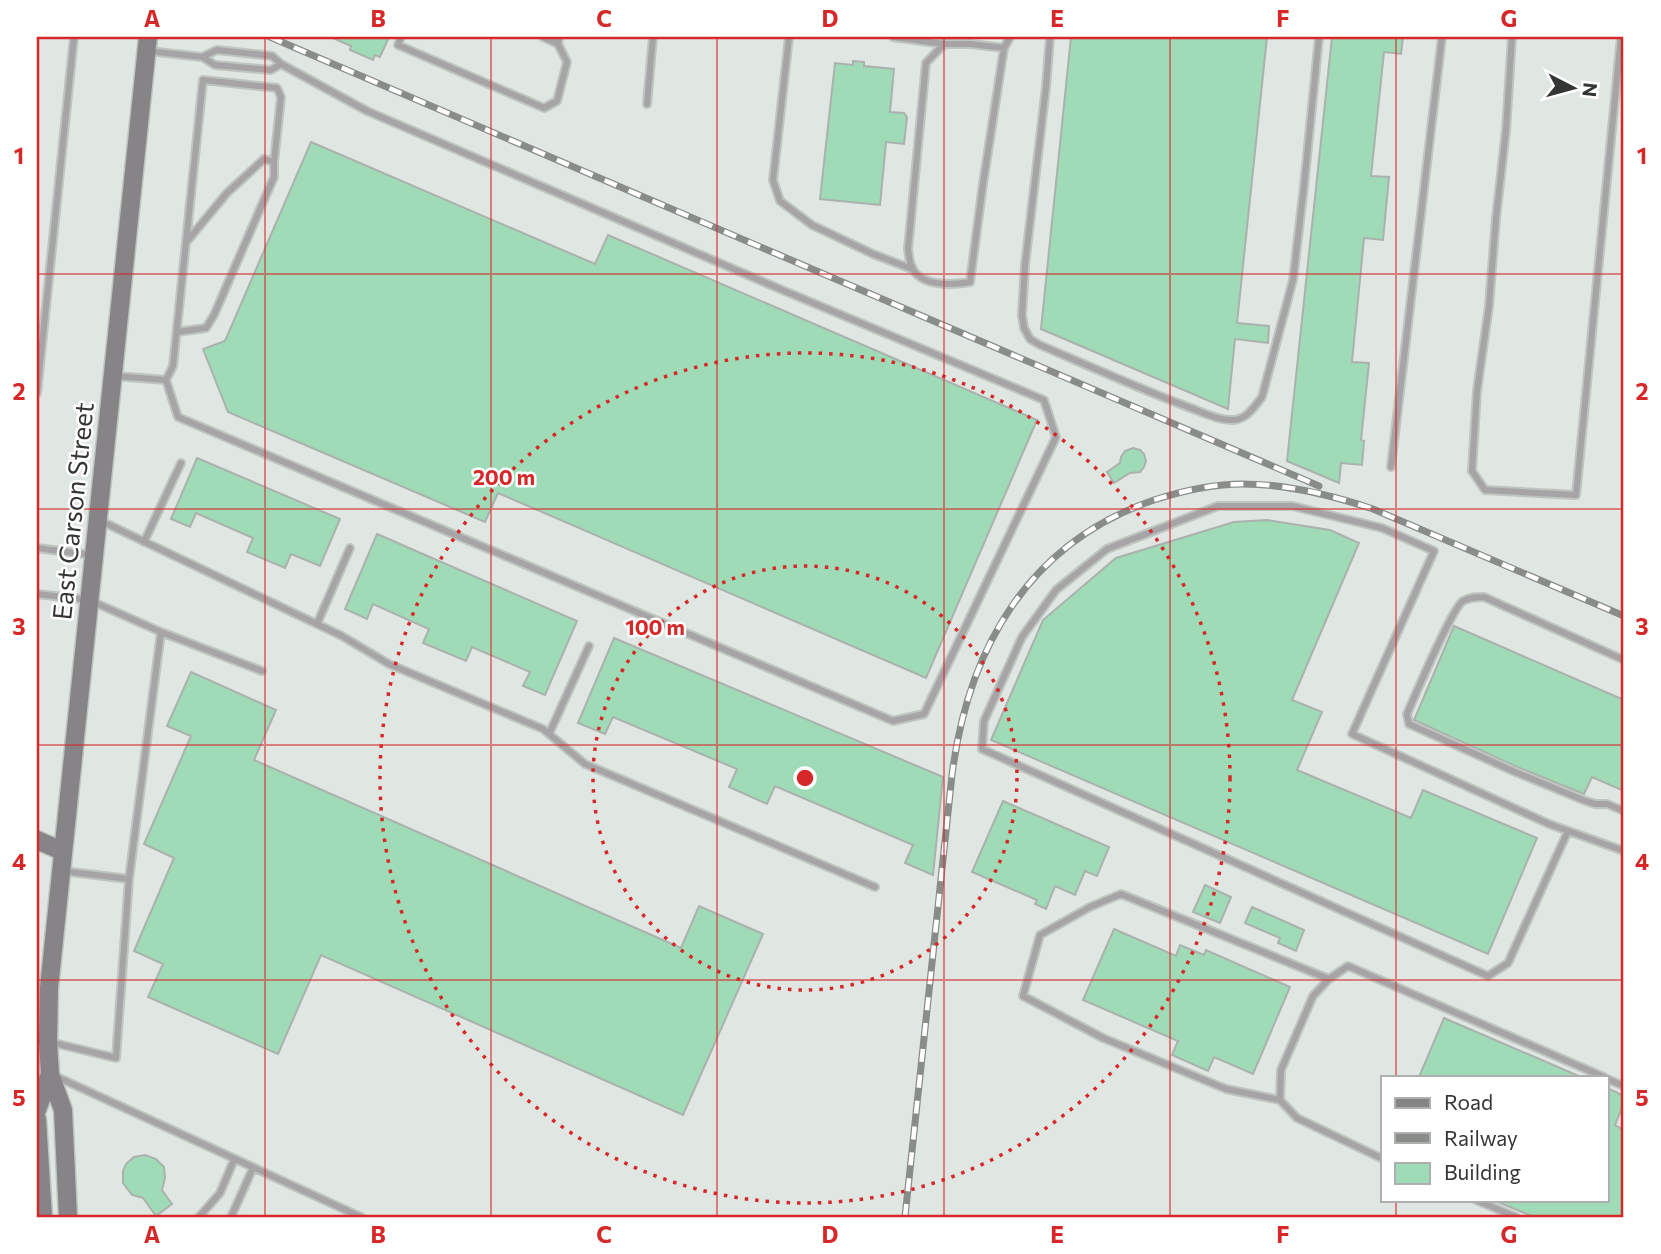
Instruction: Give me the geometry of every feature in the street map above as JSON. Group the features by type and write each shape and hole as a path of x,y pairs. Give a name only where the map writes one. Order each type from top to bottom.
{"main road":[{"name":"East Carson Street","path":"68,1217 63,1110 50,1074 49,988 147,44"},
{"path":"37,841 62,851"},
{"path":"37,857 62,851"},
{"name":"East Carson Street","path":"37,1110 50,1074"},
{"path":"37,1119 43,1217"}],"lane":[{"path":"37,393 74,37"},
{"path":"401,37 398,45 544,108 557,101 567,62 559,40 542,37"},
{"path":"647,104 653,37"},
{"path":"789,37 773,180 780,201 813,225 873,254 912,269 925,280 956,284 970,282 1004,48 1010,37"},
{"path":"893,37 1004,48"},
{"path":"1050,37 1025,265 1022,315 1024,328 1030,339 1040,345 1147,392 1225,420 1237,420 1250,412 1262,397 1293,280 1319,37"},
{"path":"1391,467 1442,37"},
{"path":"1511,37 1506,130 1472,471 1485,489 1576,495 1621,37"},
{"path":"147,44 202,57 215,65 271,70 281,64"},
{"path":"912,269 908,249 926,63 944,44"},
{"path":"177,332 206,328 215,315 274,177 281,97 277,88 203,80 173,366 166,380 178,417 893,721 924,714 1056,437 1044,400 367,111 281,64 272,56 217,50 202,57"},
{"path":"186,242 227,193 264,159 274,162"},
{"path":"112,376 166,380"},
{"path":"144,542 181,463"},
{"path":"1568,831 1508,963 1488,976 982,749 984,721 1022,637 1056,590 1107,549 1218,506 1292,506 1382,528 1434,551 1352,734 1549,824 1624,851"},
{"path":"97,520 342,636 389,664 543,729 585,764 875,887"},
{"path":"37,548 93,555"},
{"path":"317,624 350,548"},
{"path":"37,594 89,600 161,632 262,671"},
{"path":"1624,660 1484,597 1471,597 1460,602 1407,714 1409,724 1513,771 1583,800 1607,804 1624,811"},
{"path":"48,1042 116,1058 129,879 161,632"},
{"path":"549,734 589,646"},
{"path":"60,871 129,879"},
{"path":"1329,979 1121,894 1090,906 1040,935 1023,996 1103,1038 1213,1084 1280,1100 1297,1118 1381,1158"},
{"path":"1280,1100 1281,1070 1313,996 1329,979 1348,966 1600,1076"},
{"path":"50,1074 361,1217"},
{"path":"199,1217 219,1193 234,1160"},
{"path":"231,1217 253,1168"},
{"path":"1481,1202 1516,1217"}],"building":[{"path":"331,37 389,37 380,57 375,55 373,60 350,50 351,46"},
{"path":"1071,37 1267,37 1237,323 1269,326 1268,343 1235,339 1228,409 1041,329"},
{"path":"1332,37 1403,37 1401,54 1384,52 1371,176 1389,177 1383,240 1364,238 1352,362 1369,363 1361,440 1364,441 1362,465 1341,463 1339,483 1287,461"},
{"path":"853,61 864,62 864,66 894,69 890,112 904,113 907,117 904,144 886,142 880,205 820,199 835,63 853,65"},
{"path":"311,142 595,264 608,235 1037,420 926,678 498,493 485,522 228,412 203,349 225,341"},
{"path":"1133,448 1144,454 1144,467 1140,472 1130,473 1114,483 1107,472 1120,463 1125,451"},
{"path":"197,458 340,519 320,566 291,554 285,568 247,552 253,538 196,513 190,527 171,519"},
{"path":"1267,520 1330,530 1359,543 1292,700 1322,712 1297,770 1411,818 1423,790 1537,838 1488,954 991,740 1043,620 1116,558 1234,522"},
{"path":"377,534 577,621 545,695 523,686 530,672 472,647 466,661 423,643 429,629 373,604 367,619 345,609"},
{"path":"1454,626 1624,700 1624,791 1592,777 1584,794 1414,720"},
{"path":"614,638 943,777 933,875 905,863 913,845 775,786 767,804 729,787 737,769 613,717 605,734 578,723"},
{"path":"191,672 276,710 254,760 681,948 699,906 763,934 683,1115 321,955 278,1054 148,997 163,964 134,951 174,858 144,844 191,736 167,726"},
{"path":"1003,801 1109,847 1097,876 1085,871 1075,895 1055,886 1046,909 1035,904 1037,900 972,872"},
{"path":"1205,885 1231,897 1220,923 1193,912"},
{"path":"1252,907 1304,930 1296,951 1278,943 1280,938 1245,923"},
{"path":"1114,929 1176,956 1180,945 1204,955 1206,950 1290,987 1253,1074 1214,1057 1208,1071 1172,1055 1178,1041 1083,1000"},
{"path":"1444,1018 1579,1076 1419,1076"},
{"path":"1608,1088 1624,1096 1615,1125 1624,1130 1624,1217 1534,1217 1498,1202 1608,1202"},
{"path":"145,1155 156,1159 164,1167 162,1190 172,1204 156,1216 143,1198 132,1195 123,1183 126,1164 134,1157"}],"railway":[{"path":"270,37 1319,486"},
{"path":"905,1217 952,775 960,729 973,685 990,644 1012,606 1039,573 1072,543 1110,519 1165,497 1220,485 1293,488 1373,509 1624,616"}]}
